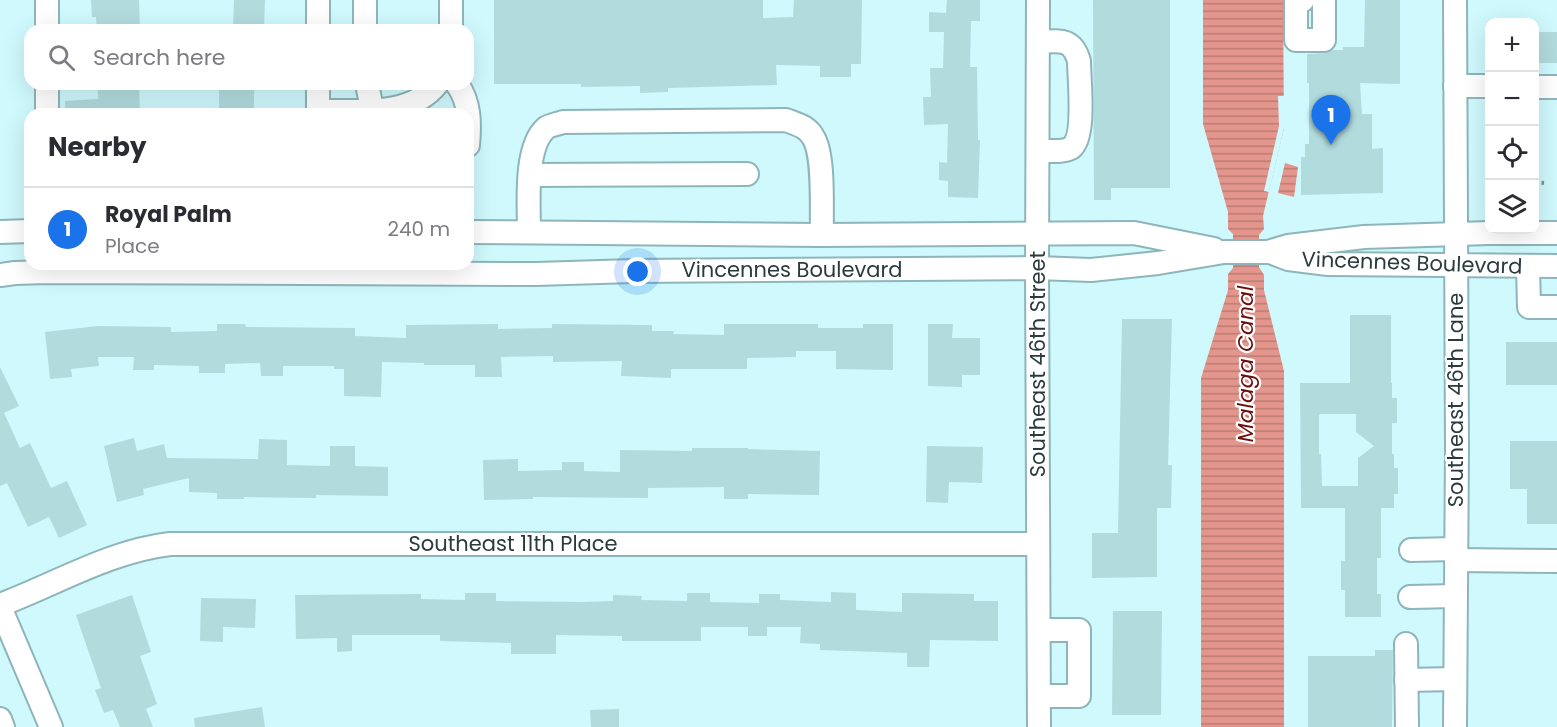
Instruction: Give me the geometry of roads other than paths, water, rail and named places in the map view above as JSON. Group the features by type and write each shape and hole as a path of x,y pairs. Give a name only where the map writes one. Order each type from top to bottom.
{"street":[{"path":"47,0 47,24"},
{"path":"318,0 318,24"},
{"path":"365,0 365,24"},
{"path":"451,0 451,24"},
{"name":"Southeast 46th Street","path":"1038,0 1039,727"},
{"path":"1303,0 1296,0 1296,40 1324,40 1324,0"},
{"name":"Southeast 46th Lane","path":"1455,0 1455,727"},
{"path":"1038,42 1063,41 1070,44 1076,51 1079,61 1080,131 1072,147 1064,150 1038,151"},
{"path":"1455,86 1485,86"},
{"path":"1539,87 1557,87"},
{"path":"47,90 47,108"},
{"path":"318,90 318,108"},
{"path":"368,90 372,108"},
{"path":"395,108 417,101 430,90"},
{"path":"462,90 468,108"},
{"path":"530,232 530,175 536,141 547,127 563,122 786,120 802,126 814,137 820,158 822,235"},
{"path":"530,175 747,174"},
{"path":"0,232 24,231"},
{"name":"Vincennes Boulevard","path":"474,232 822,235 1134,232 1224,252"},
{"name":"Vincennes Boulevard","path":"391,270 536,274 633,271 1037,268 1091,270 1158,263 1224,252 1268,252 1288,246 1341,239 1557,232"},
{"name":"Vincennes Boulevard","path":"1268,252 1288,259 1328,264 1557,266"},
{"path":"1528,266 1529,308 1557,307"},
{"name":"Vincennes Boulevard","path":"0,275 182,270"},
{"name":"Southeast 11th Place","path":"0,606 123,553 170,544 1037,544"},
{"path":"1411,550 1557,561"},
{"path":"1410,597 1456,596"},
{"path":"0,606 51,727"},
{"path":"1039,630 1079,630 1079,696 1040,696"},
{"path":"1406,644 1407,727"},
{"path":"1406,680 1455,679"},
{"path":"0,719 3,727"}],"water":[{"name":"Malaga Canal","path":"1203,0 1283,0 1284,128 1263,216 1264,229 1259,235 1259,267 1264,275 1264,290 1284,371 1284,727 1201,727 1201,378 1228,290 1228,274 1233,268 1233,234 1228,229 1228,212 1203,124"},
{"path":"1285,163 1298,167 1294,197 1278,193"}],"place":[{"name":"Royal Palm","path":"1331,145"}]}
